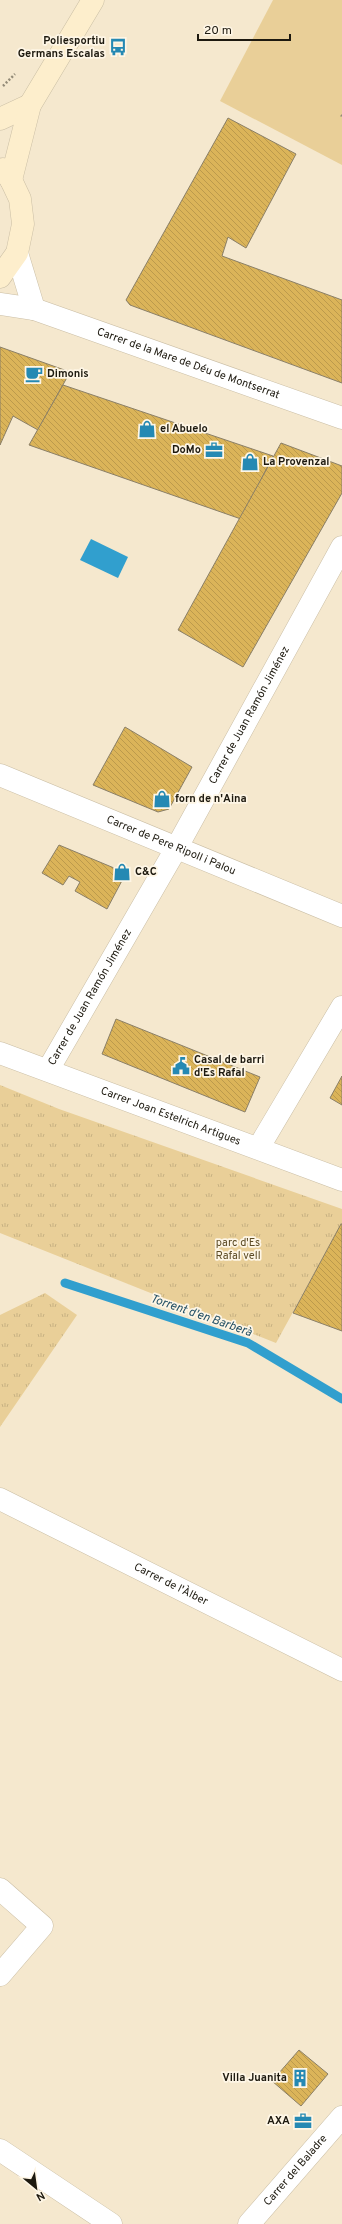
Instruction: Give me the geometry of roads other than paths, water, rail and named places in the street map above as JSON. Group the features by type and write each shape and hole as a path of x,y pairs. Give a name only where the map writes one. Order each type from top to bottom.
{"street":[{"path":"0,277 17,253 23,224 20,199 6,173 30,105 93,0"},
{"path":"0,119 30,105"},
{"path":"17,253 34,309"},
{"name":"Carrer de la Mare de Déu de Montserrat","path":"0,304 34,309 342,418"},
{"name":"Carrer de Juan Ramón Jiménez","path":"48,1070 177,847 342,547"},
{"name":"Carrer de Pere Ripoll i Palou","path":"0,775 342,916"},
{"path":"259,1147 342,1007"},
{"name":"Carrer Joan Estelrich Artigues","path":"0,1053 259,1147 342,1180"},
{"name":"Carrer de l'Àlber","path":"0,1499 342,1670"},
{"path":"0,1889 42,1926 0,1975"},
{"name":"Carrer del Baladre","path":"249,2224 342,2117"},
{"path":"0,2150 111,2224"}],"water":[{"path":"91,539 128,557 118,578 80,560"}],"waterway":[{"name":"Torrent d'en Barberà","path":"65,1283 248,1343 342,1399"}],"place":[{"name":"Poliesportiu Germans Escalas","path":"118,47"},
{"name":"Dimonis","path":"34,374"},
{"name":"el Abuelo","path":"147,429"},
{"name":"DoMo","path":"214,450"},
{"name":"La Provenzal","path":"250,462"},
{"name":"forn de n'Aina","path":"162,799"},
{"name":"C&C","path":"122,872"},
{"name":"Casal de barri d'Es Rafal","path":"181,1066"},
{"name":"Villa Juanita","path":"300,2078"},
{"name":"AXA","path":"303,2121"}],"park label":[{"name":"parc d'Es Rafal vell","path":"238,1249"}]}
